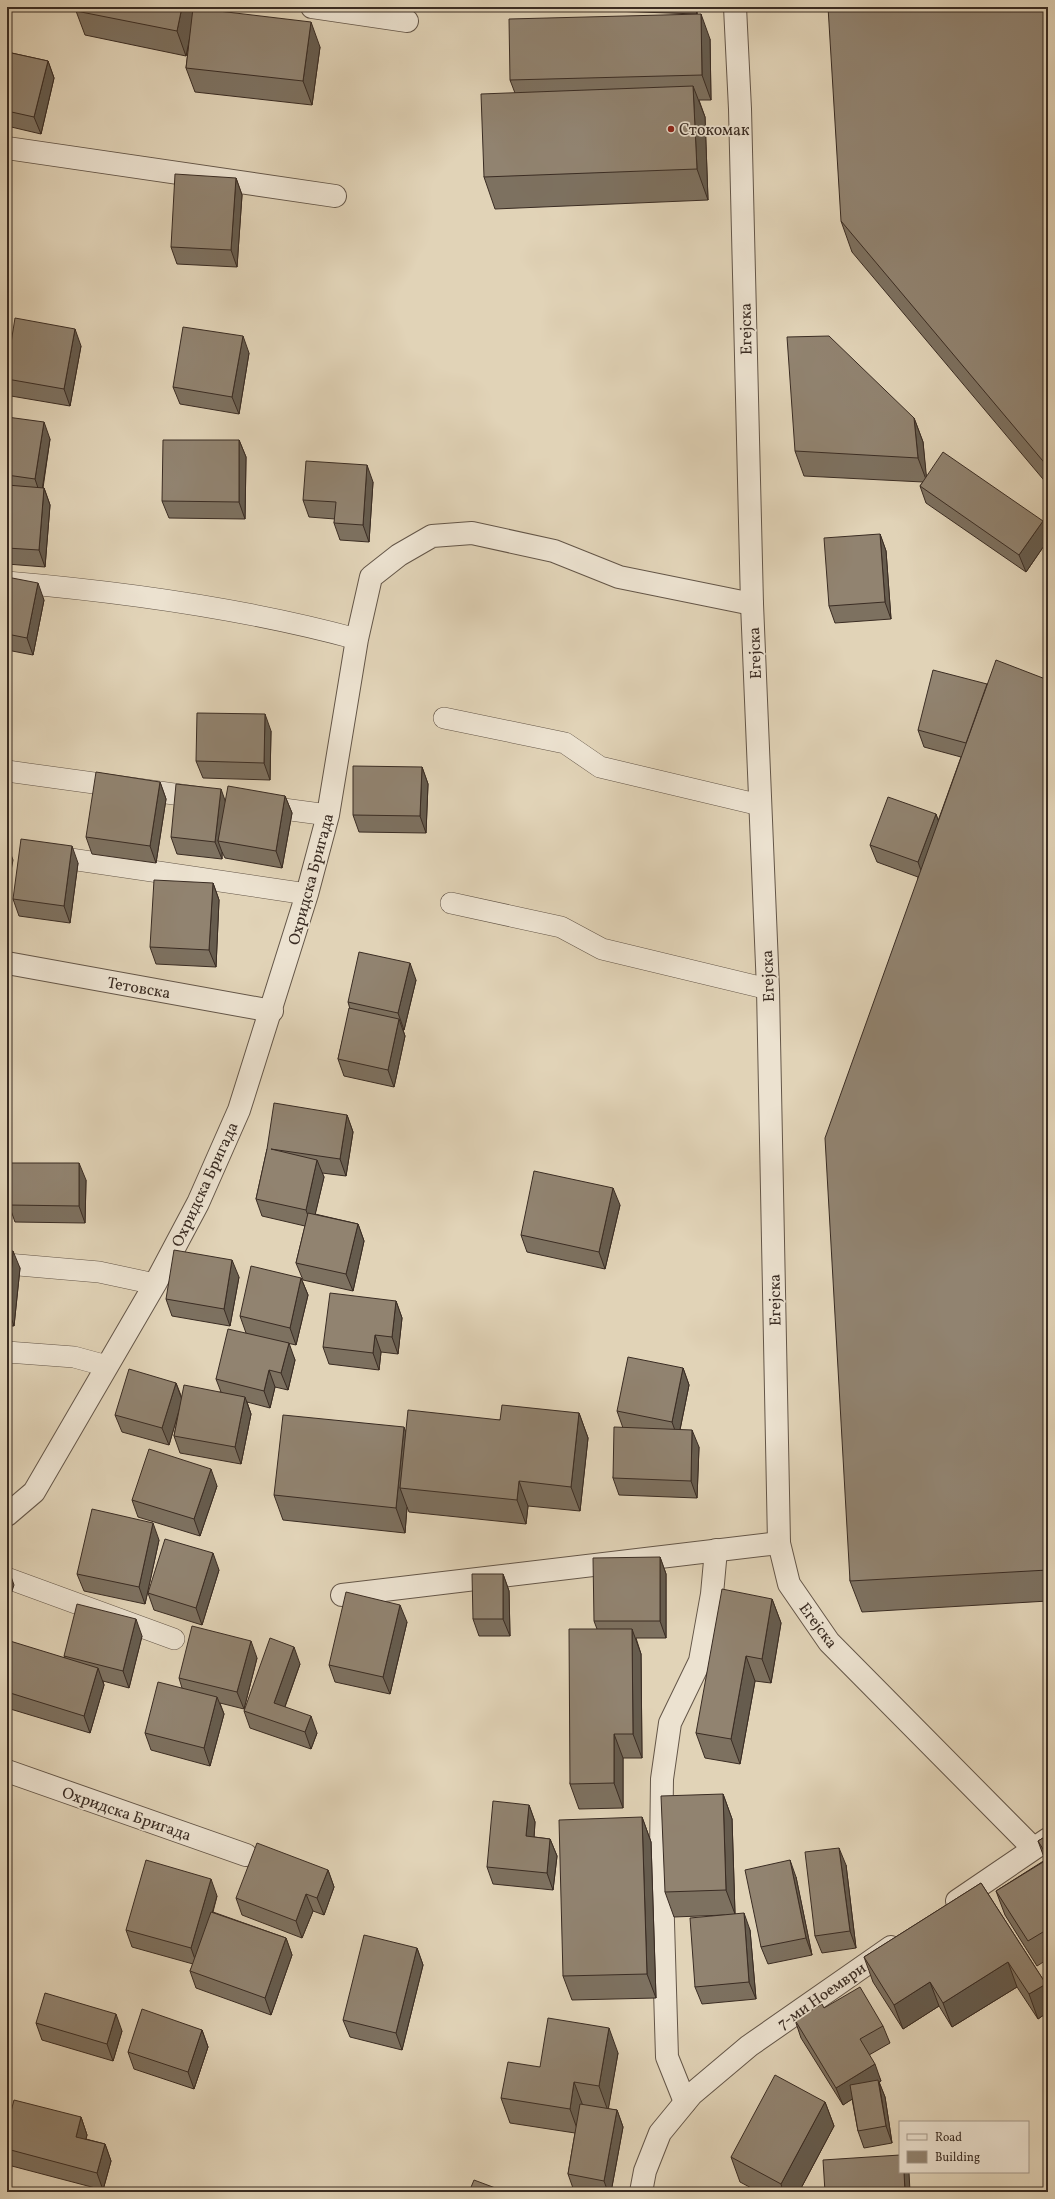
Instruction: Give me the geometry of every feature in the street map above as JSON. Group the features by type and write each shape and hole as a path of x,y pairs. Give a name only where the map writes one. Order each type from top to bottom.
{"street":[{"path":"312,7 407,21"},
{"name":"Егејска","path":"735,7 740,109 752,604 768,989 779,1543 789,1584 829,1642 1041,1844"},
{"path":"7,148 335,196"},
{"name":"Охридска Бригада","path":"7,1515 34,1492 155,1284 198,1203 239,1110 272,1011 307,894 328,815 357,639 371,577 399,555 432,536 472,533 554,551 619,577 752,604"},
{"name":"Тетовска","path":"7,963 272,1011"},
{"path":"342,1595 779,1543"},
{"path":"685,2102 667,2057 661,1855 662,1778 670,1722 700,1661 712,1594 716,1550"},
{"name":"Охридска Бригада","path":"7,1771 246,1855"},
{"path":"943,1911 1041,1844"},
{"name":"7-ми Ноември","path":"641,2192 646,2171 660,2133 692,2094 749,2046 906,1937"}],"lane":[{"path":"7,582 95,589 261,615 357,639"},
{"path":"444,718 565,743 600,767 760,805"},
{"path":"7,771 218,800"},
{"path":"242,803 328,815"},
{"path":"57,857 307,894"},
{"path":"451,904 561,927 602,949 768,989"},
{"path":"7,1264 99,1272 155,1284"},
{"path":"7,1352 74,1357 107,1366"},
{"path":"7,1578 174,1639"}],"building":[{"path":"77,7 182,7 177,31 76,11"},
{"path":"828,7 1048,7 1048,467 841,221"},
{"path":"193,8 311,22 303,81 186,68"},
{"path":"701,14 702,75 510,80 509,19"},
{"path":"7,52 48,61 34,117 7,111"},
{"path":"693,86 697,169 484,177 481,94"},
{"path":"175,174 236,178 231,250 171,247"},
{"path":"15,318 75,329 64,389 7,379 7,368"},
{"path":"183,327 243,336 232,397 173,387"},
{"path":"829,336 914,418 918,458 795,451 787,337"},
{"path":"7,417 44,422 35,479 7,475"},
{"path":"163,440 239,440 239,502 162,501"},
{"path":"943,452 1043,521 1019,555 920,486"},
{"path":"306,461 367,465 363,525 334,523 336,502 303,500"},
{"path":"7,485 44,488 39,550 7,548"},
{"path":"880,534 885,602 829,606 824,538"},
{"path":"7,577 38,583 27,638 7,634"},
{"path":"996,660 1048,680 1048,1570 850,1581 825,1138"},
{"path":"933,670 987,684 966,743 918,730"},
{"path":"197,713 265,714 264,763 196,761"},
{"path":"353,766 422,767 420,816 353,815"},
{"path":"96,772 160,782 150,846 86,837"},
{"path":"176,784 221,789 215,842 171,837"},
{"path":"228,786 285,796 276,851 218,841"},
{"path":"888,797 936,814 918,862 870,845"},
{"path":"21,839 72,846 64,906 13,899"},
{"path":"154,880 213,883 209,950 150,947"},
{"path":"359,952 410,963 398,1013 348,1002"},
{"path":"349,1008 399,1019 388,1070 338,1059"},
{"path":"274,1103 347,1115 340,1159 271,1149 317,1160 306,1210 256,1199 267,1149"},
{"path":"9,1163 79,1163 79,1206 9,1205"},
{"path":"534,1171 613,1188 599,1252 521,1235"},
{"path":"308,1213 358,1224 346,1274 296,1263"},
{"path":"174,1250 232,1260 224,1309 166,1299"},
{"path":"7,1251 13,1251 8,1309 7,1309"},
{"path":"251,1266 301,1278 290,1328 240,1316"},
{"path":"330,1293 396,1301 392,1337 375,1335 373,1353 323,1347"},
{"path":"228,1329 289,1343 281,1373 269,1370 264,1391 216,1379"},
{"path":"628,1357 683,1368 672,1422 617,1411"},
{"path":"129,1369 176,1383 162,1428 115,1415"},
{"path":"184,1385 245,1397 235,1447 174,1436"},
{"path":"502,1405 579,1413 571,1487 519,1481 517,1500 400,1488 408,1410 500,1420"},
{"path":"283,1415 404,1427 396,1508 274,1495"},
{"path":"614,1427 692,1430 691,1481 613,1478"},
{"path":"149,1449 211,1469 194,1519 132,1500"},
{"path":"92,1509 153,1523 139,1587 77,1574"},
{"path":"165,1539 213,1553 196,1608 148,1593"},
{"path":"660,1557 660,1621 594,1621 593,1558"},
{"path":"472,1574 503,1574 503,1619 473,1619"},
{"path":"722,1589 772,1599 762,1659 746,1656 731,1739 696,1733"},
{"path":"346,1592 400,1605 383,1677 329,1665"},
{"path":"77,1604 136,1619 123,1671 64,1656"},
{"path":"192,1626 251,1641 237,1692 179,1678"},
{"path":"569,1629 632,1629 633,1734 614,1734 614,1783 570,1784"},
{"path":"270,1638 294,1647 274,1703 311,1716 305,1732 244,1711"},
{"path":"10,1641 98,1668 84,1716 7,1692 7,1651"},
{"path":"158,1682 217,1697 204,1748 145,1733"},
{"path":"723,1794 726,1890 665,1892 661,1796"},
{"path":"493,1801 529,1805 526,1836 550,1839 547,1873 487,1867"},
{"path":"642,1817 647,1974 563,1976 559,1820"},
{"path":"1048,1835 1048,1857 1038,1841"},
{"path":"257,1843 328,1870 317,1898 306,1894 296,1921 236,1898"},
{"path":"839,1848 850,1931 815,1936 805,1852"},
{"path":"1048,1859 1048,1929 1028,1941 996,1891"},
{"path":"146,1860 211,1879 191,1948 126,1930"},
{"path":"790,1860 806,1938 761,1947 745,1870"},
{"path":"981,1883 1046,1984 1029,1994 1008,1962 943,2003 930,1982 894,2005 864,1957"},
{"path":"211,1912 286,1938 265,1998 190,1971"},
{"path":"744,1913 749,1982 695,1987 690,1918"},
{"path":"364,1935 417,1948 396,2033 343,2020"},
{"path":"860,1987 883,2026 860,2039 875,2064 836,2088 795,2020 822,2004 824,2008"},
{"path":"45,1993 116,2014 107,2044 36,2023"},
{"path":"142,2009 202,2030 188,2072 128,2052"},
{"path":"548,2018 609,2028 599,2086 574,2082 570,2109 501,2098 508,2062 540,2067"},
{"path":"775,2075 825,2102 781,2184 731,2157"},
{"path":"878,2080 886,2126 858,2131 850,2085"},
{"path":"14,2100 81,2117 76,2137 105,2144 97,2173 7,2149 7,2127"},
{"path":"580,2104 617,2110 604,2181 568,2174"},
{"path":"899,2155 899,2173 904,2173 905,2192 825,2192 823,2160"},
{"path":"474,2180 506,2192 469,2192"}],"place":[{"name":"Стокомак","path":"671,129"}]}
